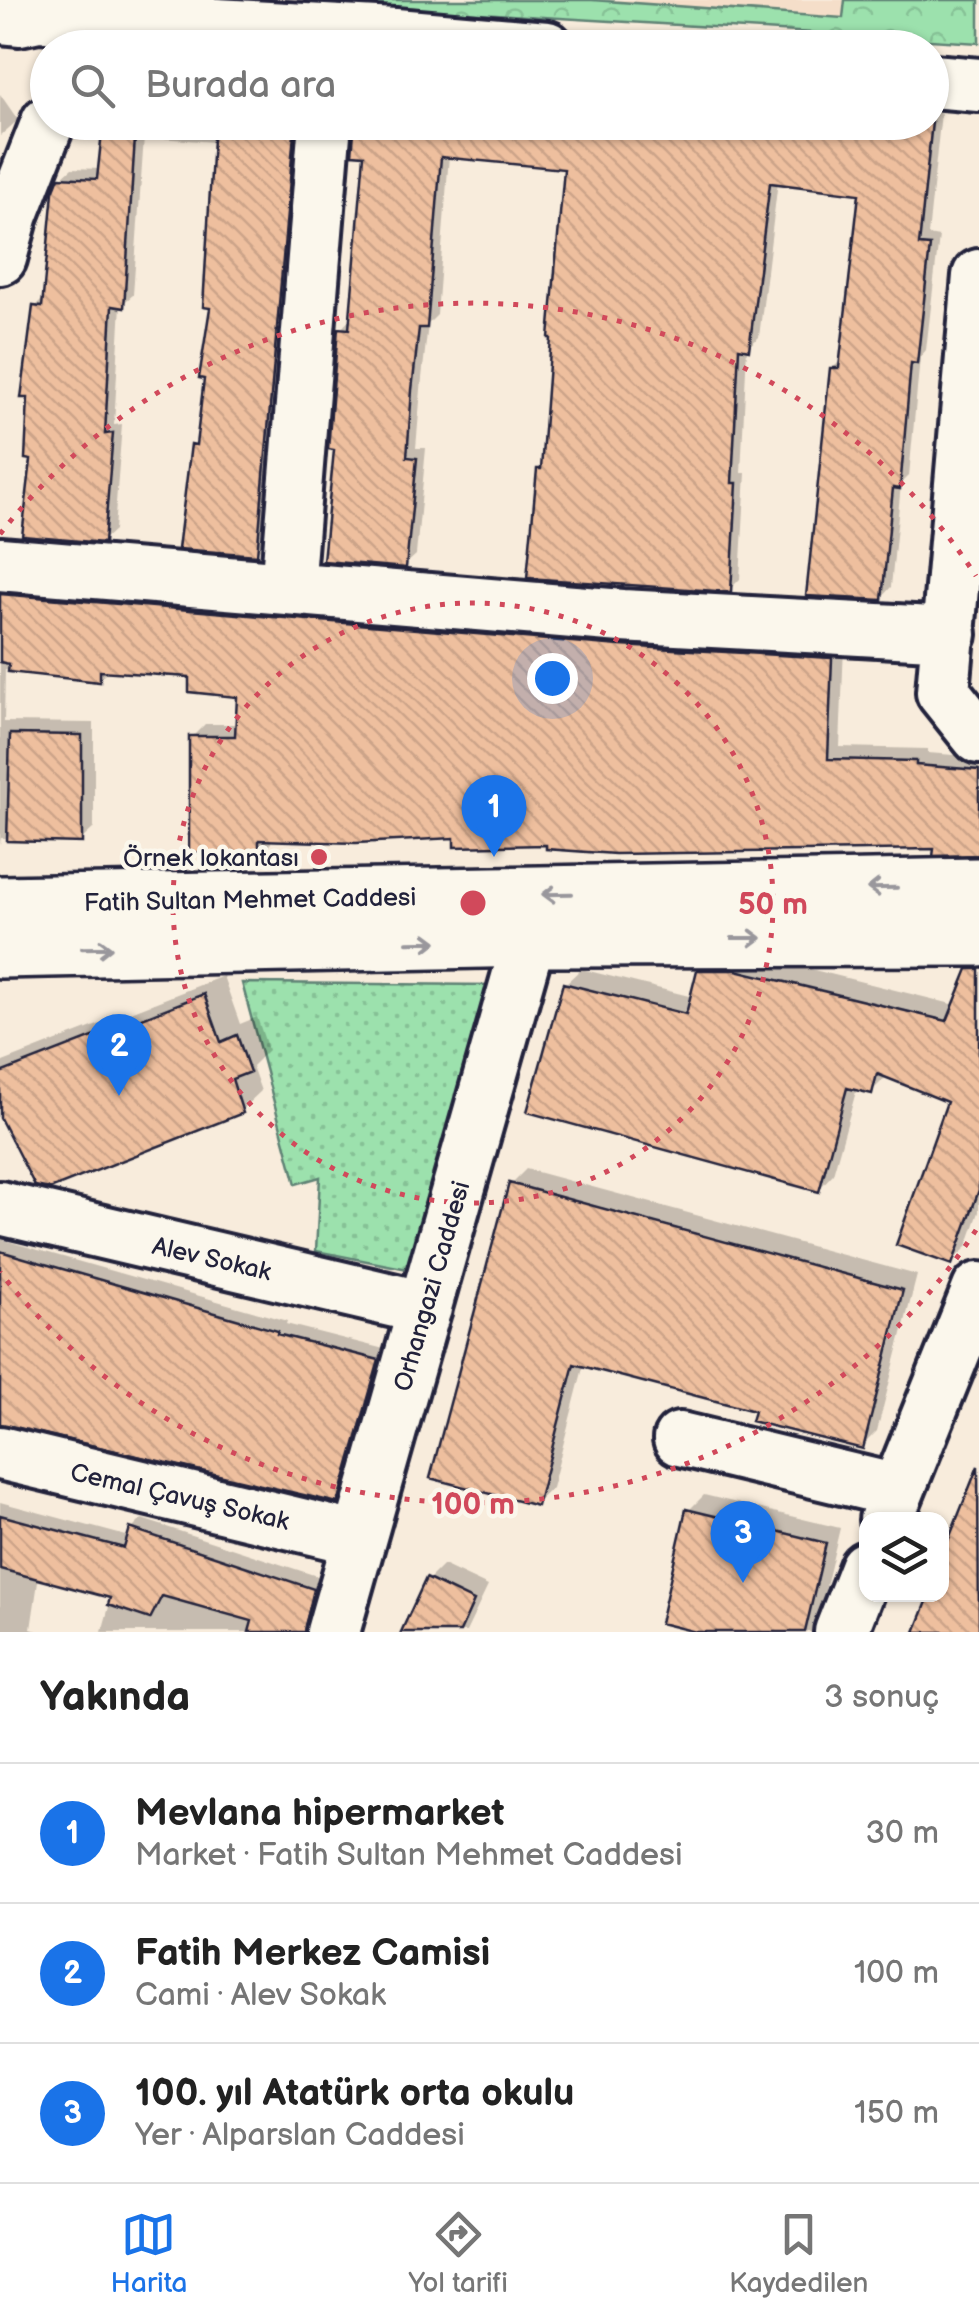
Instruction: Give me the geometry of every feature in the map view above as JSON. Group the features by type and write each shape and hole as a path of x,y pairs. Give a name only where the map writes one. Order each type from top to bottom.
{"main road":[{"name":"Fatih Sultan Mehmet Caddesi","path":"0,904 979,886"},
{"name":"Fatih Sultan Mehmet Caddesi","path":"0,950 529,939 979,938"}],"street":[{"path":"6,22 38,15 76,30"},
{"path":"208,30 333,27"},
{"path":"949,83 979,86"},
{"path":"0,258 12,214 41,140"},
{"path":"287,588 324,140"},
{"path":"979,276 974,405 943,692 979,737"},
{"path":"0,564 622,616 950,634"},
{"name":"Orhangazi Caddesi","path":"333,1632 529,939"},
{"name":"Alev Sokak","path":"0,1208 425,1308"},
{"path":"680,1440 892,1505 979,1289"},
{"name":"Cemal Çavuş Sokak","path":"0,1454 359,1539"},
{"path":"840,1632 859,1585"}],"shaded area":[{"path":"592,0 845,0 844,18"}],"green space":[{"path":"361,0 592,0 843,18 845,0 979,0 979,43 949,41 949,30 762,30 360,6"},
{"path":"242,983 497,985 413,1270 316,1251 320,1177 296,1184"}],"building":[{"path":"101,140 135,140 124,308 112,306 105,434 113,433 104,543 22,536 31,460 25,459 28,398 21,398 33,306 42,307 53,192 59,177 97,179"},
{"path":"213,140 293,140 257,555 178,549 191,444 196,445 204,379 199,378 210,308 203,307"},
{"path":"353,140 930,140 919,245 930,246 917,364 911,363 900,489 893,488 882,600 806,596 830,368 839,368 859,194 770,183 749,350 739,348 731,592 527,578 537,469 541,469 564,169 441,157 427,328 419,328 412,390 407,457 417,458 406,568 323,561 334,450 328,449 338,328 349,329 364,155 352,154"},
{"path":"0,594 620,646 832,658 828,759 916,761 916,765 979,770 979,855 933,856 934,849 615,854 546,849 546,845 454,847 454,838 356,843 259,840 259,858 189,852 189,736 235,736 237,697 189,692 189,677 100,671 100,682 8,672 9,664 0,662"},
{"path":"10,734 82,735 82,843 7,841"},
{"path":"968,969 979,969 979,1190 952,1265 896,1245 947,1102 877,1074 872,1094 847,1088 819,1192 527,1112 563,983 686,1014 697,970 736,970 947,1021"},
{"path":"204,994 221,1042 237,1035 250,1072 232,1079 243,1113 50,1189 35,1186 0,1118 0,1073"},
{"path":"509,1183 903,1290 863,1449 751,1421 754,1411 574,1364 537,1506 430,1478"},
{"path":"0,1251 278,1331 277,1334 379,1360 338,1503 0,1424"},
{"path":"978,1466 979,1632 915,1632 927,1602 949,1602 949,1538"},
{"path":"686,1509 826,1543 805,1632 696,1632 660,1623"},
{"path":"0,1515 124,1548 130,1528 314,1589 304,1632 249,1632 252,1621 162,1596 150,1619 108,1605 110,1598 0,1569"},
{"path":"426,1578 474,1601 460,1632 401,1632"}],"place":[{"name":"Örnek lokantası","path":"319,857"},
{"name":"Mevlana hipermarket","path":"494,857"},
{"name":"Fatih Merkez Camisi","path":"119,1096"},
{"name":"100. yıl Atatürk orta okulu","path":"743,1583"}]}
